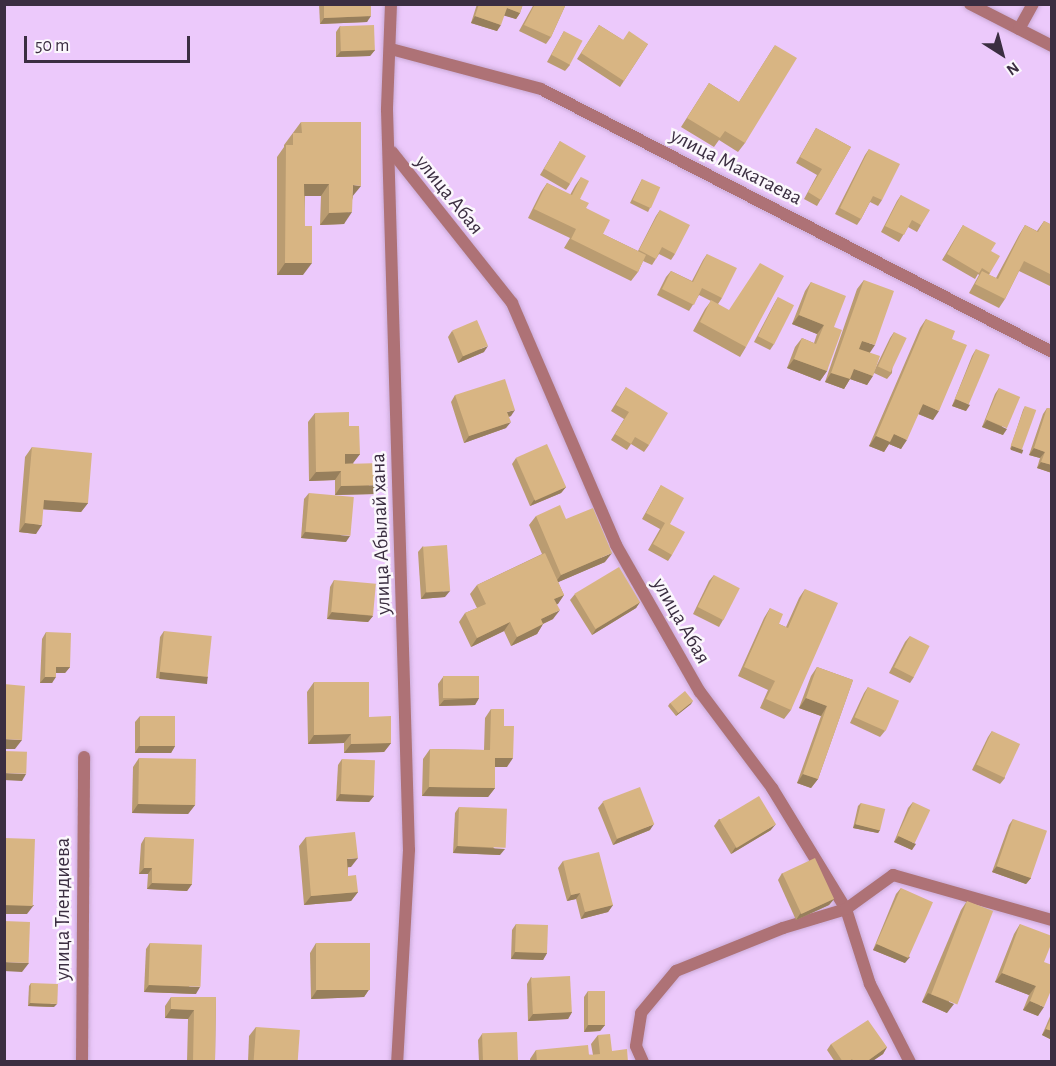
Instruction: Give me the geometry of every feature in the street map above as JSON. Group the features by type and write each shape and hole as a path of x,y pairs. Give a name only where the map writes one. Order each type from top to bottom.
{"street":[{"name":"улица Абылай хана","path":"391,4 387,110 391,151 409,850 397,1062"},
{"path":"970,4 1052,46"},
{"path":"1019,29 1033,4"},
{"name":"улица Макатаева","path":"391,49 541,89 1052,352"},
{"name":"улица Абая","path":"391,151 512,303 615,545 700,692 772,788 846,909 870,984 910,1062"},
{"name":"улица Тлендиева","path":"82,1062 84,757"},
{"path":"643,1062 636,1046 641,1013 676,970 783,928 846,909 893,875 1052,920"}],"building":[{"path":"324,4 371,4 371,16 324,18"},
{"path":"479,4 523,4 520,13 507,8 501,25 475,16"},
{"path":"535,4 566,4 551,37 524,25"},
{"path":"374,25 375,50 341,51 340,26"},
{"path":"599,25 623,40 629,31 648,44 624,81 581,53"},
{"path":"564,31 583,41 570,65 551,55"},
{"path":"775,45 797,58 745,143 725,131 720,138 687,118 709,83 739,102"},
{"path":"301,122 361,122 361,186 353,185 352,212 329,213 329,184 304,184 305,226 312,226 312,263 285,263 286,145 293,145 293,133 302,133"},
{"path":"816,128 851,147 821,200 808,192 822,169 800,157"},
{"path":"560,141 586,156 570,184 544,169"},
{"path":"869,149 900,164 882,200 873,196 861,219 840,208"},
{"path":"581,177 589,181 580,199 589,203 586,208 610,220 603,234 646,255 638,272 571,239 576,229 534,209 547,183 572,195"},
{"path":"642,179 660,187 651,208 633,200"},
{"path":"901,195 930,210 921,225 912,220 904,235 885,226"},
{"path":"660,210 690,225 675,254 662,247 656,259 639,250"},
{"path":"1044,221 1052,225 1052,275 1024,261 1005,299 975,284 982,271 998,279 1025,225 1038,232"},
{"path":"963,225 996,243 991,251 1000,256 990,273 982,268 979,273 947,254"},
{"path":"707,254 737,268 722,298 702,288 694,305 662,289 671,271 693,282"},
{"path":"760,263 784,276 746,347 700,322 711,300 729,310"},
{"path":"864,280 894,291 875,345 862,341 859,349 880,356 873,376 854,369 850,379 831,373"},
{"path":"811,282 846,296 834,327 842,330 827,371 794,359 802,338 816,344 824,325 799,315"},
{"path":"778,297 794,305 774,344 758,336"},
{"path":"926,319 955,331 952,339 967,345 939,411 923,404 907,440 894,434 890,442 876,436"},
{"path":"477,320 488,346 463,356 452,331"},
{"path":"894,332 907,338 891,372 878,366"},
{"path":"976,349 990,355 969,405 955,399"},
{"path":"505,379 515,410 507,412 511,422 469,436 455,395"},
{"path":"626,387 668,413 649,445 635,437 631,444 615,434 629,412 616,405"},
{"path":"999,388 1020,397 1007,428 986,419"},
{"path":"1025,406 1036,410 1022,450 1011,445"},
{"path":"1047,408 1052,409 1052,465 1041,462 1045,452 1034,448"},
{"path":"349,412 349,426 359,426 360,454 345,454 345,464 381,463 381,485 341,486 341,471 316,472 315,413"},
{"path":"547,444 566,487 535,501 516,458"},
{"path":"32,447 92,453 88,503 44,500 42,525 25,523"},
{"path":"661,485 684,498 670,524 685,532 672,555 653,544 665,523 646,513"},
{"path":"309,493 354,497 350,536 306,532"},
{"path":"560,505 566,519 593,508 612,553 561,575 536,516"},
{"path":"447,545 450,591 426,593 423,547"},
{"path":"545,553 564,595 554,599 560,610 541,619 543,624 517,637 510,622 477,638 465,613 486,604 477,585"},
{"path":"619,567 640,602 596,629 574,594"},
{"path":"714,575 740,588 723,620 698,607"},
{"path":"334,580 376,584 373,616 331,612"},
{"path":"805,589 838,603 791,710 766,699 775,681 744,667 770,608 783,614 779,624 788,628"},
{"path":"164,631 212,636 207,677 160,672"},
{"path":"46,632 71,633 70,667 56,667 56,677 45,677"},
{"path":"910,636 930,646 914,677 894,667"},
{"path":"817,667 853,680 818,779 803,774 827,706 806,698"},
{"path":"443,676 479,676 479,698 443,698"},
{"path":"314,682 369,682 369,717 391,716 391,743 351,744 351,734 314,735"},
{"path":"4,684 25,686 22,740 4,739"},
{"path":"868,687 899,701 886,731 855,717"},
{"path":"685,691 693,701 678,713 670,703"},
{"path":"491,709 504,709 504,726 514,726 513,758 495,758 495,788 429,787 430,749 490,750"},
{"path":"140,716 175,716 175,746 140,746"},
{"path":"992,731 1020,744 1004,778 976,765"},
{"path":"4,751 27,752 26,774 4,773"},
{"path":"139,758 196,759 195,805 138,804"},
{"path":"342,759 375,760 374,795 341,794"},
{"path":"640,787 654,824 617,839 603,801"},
{"path":"759,796 776,824 737,848 720,820"},
{"path":"913,802 930,810 915,844 897,836"},
{"path":"861,803 885,809 880,830 856,824"},
{"path":"459,807 507,809 506,848 458,846"},
{"path":"1013,819 1047,831 1031,878 997,866"},
{"path":"355,832 358,858 347,859 348,876 356,875 358,892 311,896 306,837"},
{"path":"145,837 194,839 192,884 152,883 152,868 144,868"},
{"path":"4,838 35,839 33,906 4,905"},
{"path":"599,852 613,905 585,912 580,893 571,895 563,861"},
{"path":"815,858 834,899 801,914 782,873"},
{"path":"901,888 933,902 908,958 876,944"},
{"path":"967,901 993,911 957,1004 931,994"},
{"path":"4,921 30,922 29,963 4,962"},
{"path":"516,924 548,925 547,953 515,952"},
{"path":"1020,924 1052,936 1044,962 1052,965 1052,988 1044,1007 1030,1001 1036,986 1002,973"},
{"path":"150,943 202,945 201,987 149,985"},
{"path":"316,943 370,943 370,990 316,990"},
{"path":"570,976 572,1012 533,1014 531,978"},
{"path":"31,983 58,984 57,1004 30,1003"},
{"path":"588,991 605,991 605,1025 588,1025"},
{"path":"171,997 216,997 215,1062 193,1062 194,1010 171,1009"},
{"path":"1052,1016 1052,1031 1046,1029"},
{"path":"868,1020 887,1047 866,1062 854,1062 852,1059 843,1062 831,1044"},
{"path":"256,1027 300,1030 298,1062 254,1062"},
{"path":"517,1032 518,1062 483,1062 482,1033"},
{"path":"610,1034 612,1051 627,1049 628,1062 537,1062 536,1050 588,1045 589,1055 600,1054 598,1035"}]}
